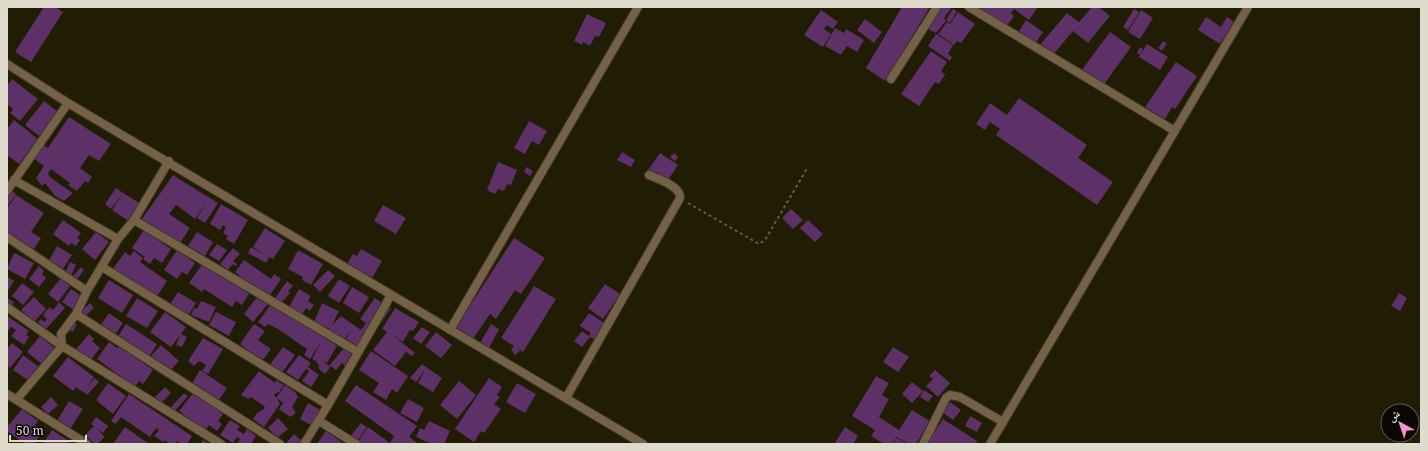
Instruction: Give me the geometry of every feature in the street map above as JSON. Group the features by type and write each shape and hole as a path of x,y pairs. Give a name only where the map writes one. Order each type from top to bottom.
{"street":[{"path":"450,330 638,7"},
{"path":"891,79 937,7"},
{"path":"969,7 1175,131"},
{"path":"990,444 1248,7"},
{"path":"7,64 68,103 169,161 391,295 643,444"},
{"path":"7,191 68,103"},
{"path":"17,400 62,346 61,334 76,314 87,291 118,239 134,220 169,161"},
{"path":"566,398 680,198 680,194 676,188 649,175"},
{"path":"14,180 118,239"},
{"path":"134,220 358,352"},
{"path":"7,237 87,291"},
{"path":"102,267 328,406"},
{"path":"304,444 328,406 391,295"},
{"path":"7,307 62,346 221,444"},
{"path":"76,314 280,444"},
{"path":"7,394 87,444"},
{"path":"923,444 946,398 950,395 960,397 1003,422"},
{"path":"319,421 356,444"}],"path":[{"path":"680,198 759,244 765,240 808,167"}],"building":[{"path":"44,7 55,7 63,12 31,62 15,52"},
{"path":"902,7 930,7 885,81 866,68"},
{"path":"940,7 952,7 944,18 946,21 936,33 926,28"},
{"path":"981,7 1038,7 1029,20 1014,9 1011,13 1014,16 1006,27 980,9"},
{"path":"1092,7 1099,7 1110,16 1088,43 1073,31 1052,56 1039,46 1067,13 1079,22"},
{"path":"953,9 957,11 950,23 946,20"},
{"path":"1134,9 1139,12 1128,30 1123,27"},
{"path":"821,10 838,22 833,29 827,25 824,29 831,34 823,47 804,35"},
{"path":"1141,10 1153,18 1140,39 1128,32"},
{"path":"958,12 975,24 961,43 957,41 954,45 938,34 947,22 950,24"},
{"path":"587,14 606,23 599,37 595,36 590,46 583,42 582,45 574,41"},
{"path":"1206,17 1221,27 1227,17 1234,22 1220,44 1198,30"},
{"path":"865,19 882,32 874,43 857,30"},
{"path":"1026,20 1043,32 1035,44 1018,33"},
{"path":"835,28 844,33 846,29 864,40 857,52 847,46 841,55 825,46"},
{"path":"1110,32 1131,47 1102,87 1081,71"},
{"path":"936,34 953,45 948,54 952,57 950,61 928,46"},
{"path":"1163,41 1167,43 1162,51 1158,48"},
{"path":"1147,44 1168,57 1160,70 1139,57"},
{"path":"1140,47 1143,49 1140,55 1137,53"},
{"path":"931,51 947,62 941,71 945,75 939,84 935,82 919,106 901,94"},
{"path":"1176,62 1197,76 1175,109 1172,107 1165,119 1145,107"},
{"path":"12,79 38,99 20,121 10,113 13,109 7,104 7,86"},
{"path":"1019,98 1087,145 1078,158 1113,182 1097,205 996,135 1000,129 990,122 985,130 976,124 990,103 1007,115"},
{"path":"44,101 58,112 39,136 25,125"},
{"path":"69,117 111,144 99,161 89,155 80,168 92,177 88,183 85,181 77,191 68,185 70,183 51,169 48,174 51,178 73,193 64,201 55,196 45,183 42,186 36,178 44,166 33,158 42,144 48,148"},
{"path":"14,120 38,139 19,164 7,155 7,129"},
{"path":"529,121 547,131 539,145 532,141 525,154 514,148"},
{"path":"622,152 635,160 631,167 617,160"},
{"path":"660,153 678,165 668,180 656,172 654,175 648,170"},
{"path":"674,153 678,157 675,161 670,157"},
{"path":"498,162 517,170 511,185 507,184 504,191 498,189 495,194 487,190"},
{"path":"526,167 533,171 530,176 524,172"},
{"path":"173,175 218,203 205,223 197,218 207,202 195,219 176,205 169,214 190,228 180,243 142,219"},
{"path":"116,188 123,193 111,209 105,204"},
{"path":"9,189 16,194 7,207 7,192"},
{"path":"123,193 141,204 130,222 112,210"},
{"path":"16,195 44,213 31,232 41,238 32,252 7,236 7,209"},
{"path":"221,204 248,220 234,244 226,239 228,236 223,233 226,227 223,225 220,230 210,224"},
{"path":"383,205 406,218 396,234 374,221"},
{"path":"791,209 803,220 793,229 782,218"},
{"path":"63,220 81,233 77,238 80,240 76,246 71,243 69,246 53,234"},
{"path":"808,220 823,234 815,242 800,228"},
{"path":"265,228 285,241 273,259 269,257 266,263 248,253 251,247 266,255 253,247"},
{"path":"144,230 171,249 162,263 154,258 150,264 143,259 145,257 132,248"},
{"path":"96,232 109,242 95,260 82,249"},
{"path":"197,232 213,242 205,256 188,246"},
{"path":"514,238 545,258 521,294 515,290 496,319 490,314 473,339 456,327"},
{"path":"217,244 227,250 219,261 209,255"},
{"path":"57,246 72,255 61,272 47,264"},
{"path":"233,248 240,254 233,261 237,264 236,266 233,264 228,270 220,264"},
{"path":"361,249 382,261 372,278 347,264 353,254 357,256"},
{"path":"177,250 195,263 187,275 182,272 177,279 164,270"},
{"path":"298,250 323,264 311,285 302,280 303,277 288,269"},
{"path":"134,251 143,258 140,262 167,281 155,299 112,270 125,252 130,256"},
{"path":"14,253 34,263 25,279 7,269"},
{"path":"244,260 271,279 274,274 281,279 268,298 239,278 240,276 235,272"},
{"path":"70,262 76,265 71,276 65,273"},
{"path":"203,263 249,294 242,305 236,301 232,307 204,289 202,292 189,283"},
{"path":"39,266 44,271 42,274 46,278 39,287 29,279"},
{"path":"81,267 84,270 77,279 73,276"},
{"path":"328,270 335,276 320,292 313,285"},
{"path":"8,277 14,281 7,292 7,278"},
{"path":"61,278 70,286 58,302 48,294"},
{"path":"339,279 350,286 339,303 328,296"},
{"path":"109,280 133,295 122,313 98,298"},
{"path":"287,281 293,286 288,291 290,293 281,303 275,298"},
{"path":"22,283 34,292 23,305 12,296"},
{"path":"605,284 620,294 603,319 588,308"},
{"path":"534,286 556,299 523,352 517,348 520,351 515,355 511,349 514,346 501,338"},
{"path":"352,287 369,297 359,313 343,303"},
{"path":"71,289 83,297 74,310 62,302"},
{"path":"299,289 311,296 308,301 314,305 310,311 306,308 302,315 289,307"},
{"path":"178,292 196,303 187,317 169,306"},
{"path":"1399,293 1407,298 1400,311 1391,306"},
{"path":"258,296 268,304 253,322 244,314"},
{"path":"34,297 46,309 34,322 21,310"},
{"path":"7,298 14,302 12,306 7,303"},
{"path":"137,298 158,311 147,328 126,316"},
{"path":"375,298 391,308 372,336 360,348 346,339 352,329 342,343 328,332 330,329 314,322 322,303 339,311 332,325 341,316 361,330 366,323 360,319"},
{"path":"201,301 216,307 209,322 191,315 194,308 197,309"},
{"path":"59,302 65,308 46,329 38,322 41,319 44,322 47,319 43,316 45,312 50,307 53,310"},
{"path":"90,303 94,308 83,318 79,313"},
{"path":"271,304 337,346 327,363 321,359 329,366 344,348 357,359 348,369 342,363 336,370 331,366 325,374 318,368 319,365 316,362 319,358 316,361 312,359 321,342 310,359 304,355 307,349 278,329 268,324 265,327 258,322"},
{"path":"395,308 419,322 413,331 410,330 403,342 390,333 415,353 412,356 406,352 395,366 373,350 387,332 382,329"},
{"path":"165,312 186,327 181,334 187,337 182,347 176,345 180,335 171,347 150,332"},
{"path":"216,312 236,322 229,336 209,325"},
{"path":"109,313 123,323 114,336 100,326"},
{"path":"589,313 606,324 595,340 590,337 582,347 574,341 582,331 589,336 591,333 580,326"},
{"path":"7,316 29,331 26,335 29,337 24,345 11,336 16,330 11,327 7,333"},
{"path":"73,322 77,324 73,332 69,330"},
{"path":"126,324 157,344 149,357 117,338"},
{"path":"254,324 265,331 258,340 271,349 262,361 240,344"},
{"path":"491,324 499,329 489,348 480,343"},
{"path":"422,327 430,332 421,344 413,338"},
{"path":"436,332 452,345 441,358 425,346"},
{"path":"89,334 94,339 92,341 100,348 90,361 76,349"},
{"path":"40,336 56,349 43,365 27,352"},
{"path":"203,338 223,349 208,374 202,371 206,365 199,361 194,366 188,361"},
{"path":"109,342 117,348 119,346 153,370 143,384 139,381 135,387 97,359"},
{"path":"12,343 23,352 10,368 7,365 7,349"},
{"path":"161,345 179,361 169,372 151,356"},
{"path":"283,347 295,355 281,374 269,366"},
{"path":"893,347 909,357 898,372 883,362"},
{"path":"371,351 408,376 397,393 392,389 386,400 373,392 379,383 359,370"},
{"path":"23,355 39,367 29,381 13,370"},
{"path":"299,355 311,363 308,367 319,375 311,387 302,381 309,371 306,369 298,380 286,372"},
{"path":"68,357 94,377 83,392 76,387 73,391 53,376"},
{"path":"422,364 442,378 433,392 418,383 425,370 416,382 410,378"},
{"path":"200,370 227,388 218,402 191,385"},
{"path":"935,370 950,383 938,397 926,386 933,379 929,376"},
{"path":"259,371 275,383 276,380 284,385 279,392 274,394 276,398 285,385 295,392 298,397 292,407 296,413 290,417 279,409 283,403 277,398 280,404 264,427 253,419 257,413 265,408 264,406 251,397 248,399 241,395"},
{"path":"876,376 889,383 882,395 889,399 879,417 899,430 912,410 930,421 916,444 908,444 897,437 892,444 884,444 871,436 875,430 852,416"},
{"path":"95,378 99,382 87,395 83,391"},
{"path":"489,378 502,387 497,395 500,397 494,404 501,409 484,433 481,431 474,442 455,429"},
{"path":"459,381 476,395 457,419 440,405"},
{"path":"912,382 923,391 912,403 902,394"},
{"path":"108,383 126,396 113,414 96,400"},
{"path":"517,383 536,394 525,413 506,402"},
{"path":"356,385 417,426 409,437 419,444 357,443 368,427 390,443 394,436 345,401"},
{"path":"165,387 171,393 161,403 155,397"},
{"path":"924,390 933,396 928,402 920,397"},
{"path":"194,392 223,414 218,421 222,424 217,431 209,425 205,431 179,411"},
{"path":"184,393 188,396 173,413 169,409"},
{"path":"129,394 192,436 187,444 181,444 177,441 175,444 171,444 164,440 163,442 154,436 159,430 156,428 150,437 121,417 116,424 111,421"},
{"path":"51,397 58,405 48,414 41,407"},
{"path":"408,399 424,408 417,422 400,413"},
{"path":"69,401 83,409 70,429 57,421"},
{"path":"950,402 961,410 953,420 942,412"},
{"path":"308,403 320,410 314,427 300,419"},
{"path":"22,409 38,421 35,425 43,431 34,444 25,444 7,431 7,427"},
{"path":"970,416 982,423 977,432 965,426"},
{"path":"96,417 108,426 103,433 96,428 105,437 95,444 85,435 94,426 91,424"},
{"path":"278,418 288,429 277,438 268,428"},
{"path":"943,419 977,441 976,444 927,443"},
{"path":"230,420 240,426 237,430 244,434 247,429 256,436 251,444 237,444 240,439 237,437 233,443 220,435"},
{"path":"429,421 450,431 444,444 432,444 416,437 420,428 424,430"},
{"path":"361,423 367,427 356,443 349,438"},
{"path":"125,427 149,444 113,444"},
{"path":"845,427 858,436 853,444 834,444"},
{"path":"52,430 69,441 67,444 43,444"},
{"path":"326,431 344,444 317,444"},
{"path":"294,434 304,443 303,444 289,444 287,442"},
{"path":"897,438 907,444 893,444"},
{"path":"203,440 210,444 201,444"}]}
